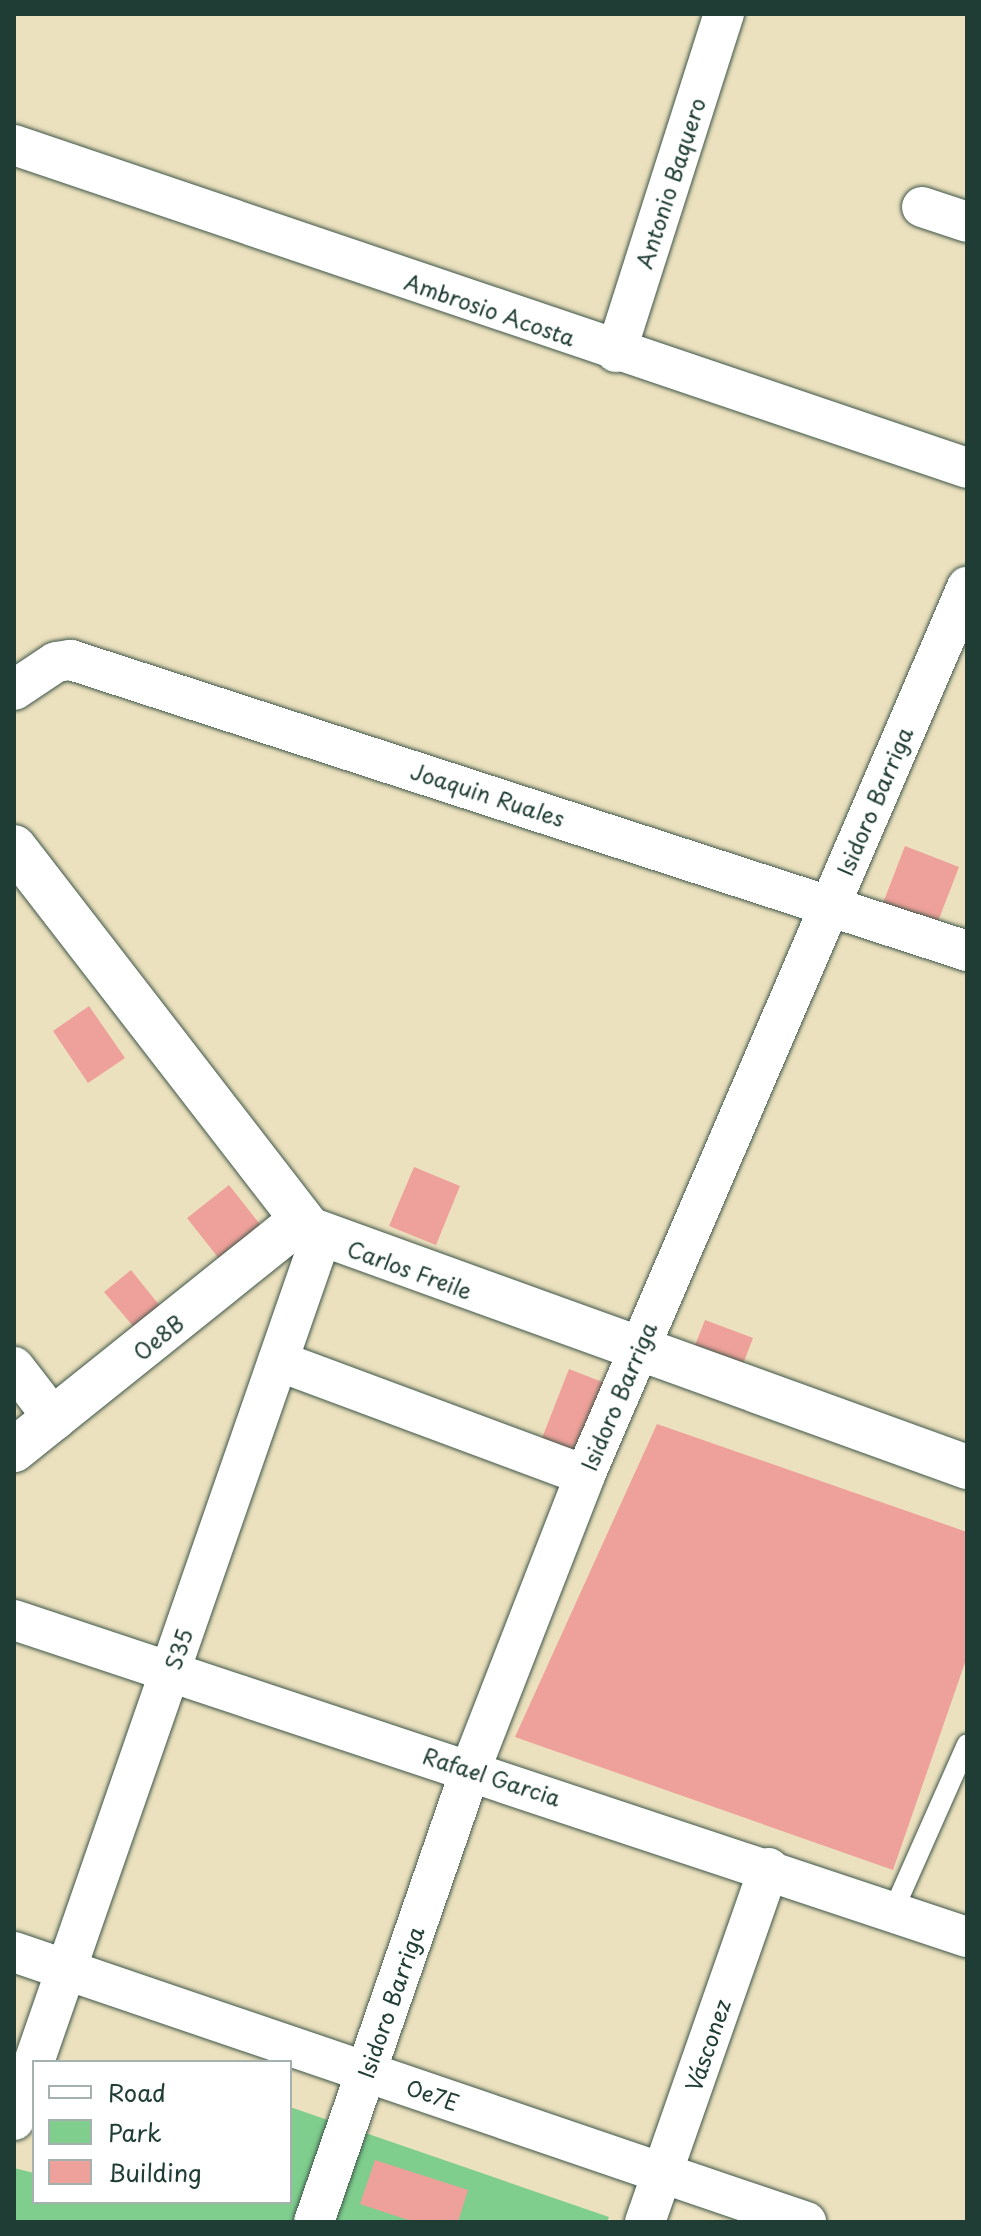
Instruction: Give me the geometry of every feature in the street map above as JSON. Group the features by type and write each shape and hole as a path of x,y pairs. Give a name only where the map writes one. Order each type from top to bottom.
{"street":[{"name":"Antonio Baquero","path":"616,352 724,14"},
{"name":"Ambrosio Acosta","path":"14,145 616,352 967,468"},
{"path":"922,207 967,222"},
{"name":"Isidoro Barriga","path":"314,2222 471,1768 585,1475 967,587"},
{"name":"Joaquin Ruales","path":"14,690 56,662 71,660 967,951"},
{"path":"14,847 310,1229"},
{"name":"Carlos Freile","path":"310,1229 637,1351 967,1467"},
{"name":"S35","path":"35,2060 278,1361 310,1229"},
{"name":"Oe8B","path":"14,1450 310,1229"},
{"path":"278,1361 585,1475"},
{"path":"14,1367 55,1420"},
{"name":"Rafael Garcia","path":"14,1620 471,1768 894,1909 967,1937"},
{"name":"Vásconez","path":"645,2222 769,1868"},
{"name":"Oe7E","path":"14,1952 806,2222"},
{"name":"S35","path":"14,2120 32,2068"}],"lane":[{"path":"894,1909 967,1744"}],"green space":[{"path":"292,2108 609,2217 607,2222 14,2222 14,2168 32,2172 32,2204 292,2204"}],"building":[{"path":"905,846 959,867 937,924 883,903"},
{"path":"89,1006 125,1058 88,1083 53,1031"},
{"path":"414,1167 460,1186 436,1245 389,1226"},
{"path":"229,1185 262,1227 220,1260 187,1218"},
{"path":"131,1270 164,1311 138,1332 104,1292"},
{"path":"705,1320 753,1338 740,1372 692,1353"},
{"path":"569,1369 610,1385 583,1454 542,1438"},
{"path":"657,1424 967,1532 967,1657 893,1870 515,1737"},
{"path":"375,2160 468,2190 458,2222 414,2222 360,2204"}]}
